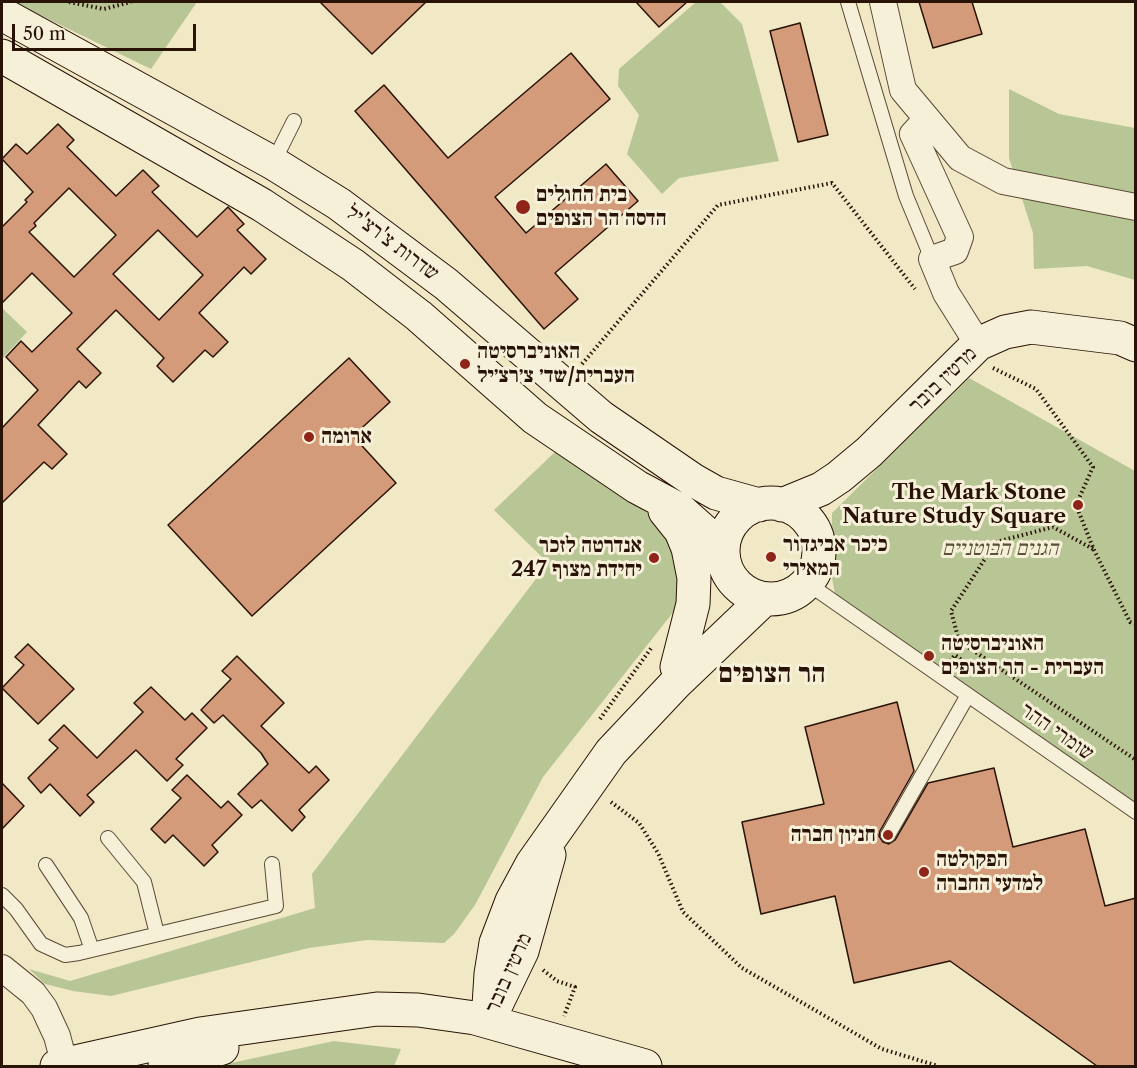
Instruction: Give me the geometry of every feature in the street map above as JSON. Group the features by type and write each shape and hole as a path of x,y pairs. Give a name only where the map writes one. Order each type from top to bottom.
{"street":[{"path":"883,2 903,90 960,158 1003,181 1136,207"},
{"name":"שדרות צ'רצ'יל","path":"2,14 273,162 378,231 446,284 601,417 693,480 716,493 771,505"},
{"name":"שדרות צ'רצ'יל","path":"2,56 262,205 315,238 419,316 535,418 637,487 680,510 707,534 726,569"},
{"path":"927,119 913,134 960,237 955,251 932,260 972,350"},
{"name":"מרטין בובר","path":"813,528 827,502 868,453 972,350 1005,332 1031,327 1120,338 1136,345"},
{"name":"מרטין בובר","path":"771,505 821,489 868,453"},
{"path":"637,487 660,506 681,531 692,562 693,604 665,656"},
{"path":"771,505 804,516 813,528 818,542 819,556 815,570 807,583 795,593 780,599 764,599 750,595 737,586 726,569 723,549 726,534 733,521 745,511 771,505"},
{"name":"מרטין בובר","path":"638,722 665,656 726,569"},
{"name":"מרטין בובר","path":"488,1021 491,974 500,930 522,879 586,784 638,722 715,644 764,599"},
{"name":"מרטין בובר","path":"488,1021 522,951 547,869 552,836"},
{"path":"2,968 33,993 44,1008 55,1029 62,1066 200,1034 377,1009 436,1011 488,1021 645,1066"},
{"path":"165,1066 302,1019"}],"lane":[{"path":"848,2 906,196 932,260"},
{"path":"273,162 294,121"},
{"name":"שומרי ההר","path":"807,583 1136,812"},
{"path":"888,836 968,695"},
{"path":"108,838 144,882 157,934"},
{"path":"2,895 16,909 41,944 65,954 92,950 276,906 272,864"},
{"path":"46,865 81,918 92,950"}],"path":[{"path":"69,2 104,9 131,2"},
{"path":"563,386 718,205 832,183 917,291"},
{"path":"972,350 1036,389 1093,467 1076,505 1094,550 1130,622 1136,624"},
{"path":"1094,550 1053,527 996,542 951,611 959,641 1136,760"},
{"path":"596,724 665,656"},
{"path":"955,656 980,673 988,660"},
{"path":"586,784 639,822 658,853 683,912 742,968 882,1049 938,1066"},
{"path":"522,951 537,955 540,966 546,974 575,987 554,1040"}],"green space":[{"path":"13,2 197,2 151,69"},
{"path":"696,2 720,2 742,24 779,161 679,178 662,194 627,154 639,115 618,86 619,69"},
{"path":"1009,89 1059,114 1135,128 1135,280 1087,266 1034,269 1033,233 1009,158"},
{"path":"2,308 27,332 2,359"},
{"name":"הגנים הבוטניים","path":"969,378 1135,471 1135,806 835,594 831,572 832,513"},
{"path":"555,452 678,533 686,596 543,777 475,905 454,934 444,943 367,940 309,948 111,996 73,991 45,984 29,969 70,981 315,908 312,874 548,563 494,510"},
{"path":"334,1041 401,1049 394,1066 217,1066"}],"building":[{"path":"320,2 426,2 372,54"},
{"path":"636,2 687,2 659,27"},
{"path":"919,2 972,2 982,34 933,48"},
{"path":"800,23 828,135 798,142 770,31"},
{"path":"571,53 610,99 495,197 526,233 606,164 638,201 555,273 578,299 544,329 355,111 384,85 448,158"},
{"path":"58,124 74,140 67,147 116,196 143,170 159,186 152,192 197,237 228,207 244,224 237,230 266,259 251,274 244,267 199,313 228,342 213,357 205,350 173,382 157,366 164,358 116,310 77,349 101,373 86,388 79,381 38,425 67,454 52,469 44,462 2,503 2,428 38,390 6,357 21,341 32,352 72,313 32,273 2,303 2,227 27,202 25,200 33,192 2,159 16,144 27,154","holes":["69,188 116,235 74,277 29,232 36,226 34,223","158,230 203,275 159,320 113,274"]},
{"path":"349,358 390,402 353,436 396,483 252,616 168,525"},
{"path":"28,644 74,689 38,724 2,688 24,665 15,657"},
{"path":"237,656 284,703 261,726 309,773 316,766 329,780 299,810 305,817 292,831 261,800 252,808 238,794 268,764 261,753 223,715 214,723 201,710 231,679 222,671"},
{"path":"151,687 185,720 192,713 207,728 176,759 183,765 167,781 136,750 87,795 94,802 80,816 50,784 41,793 28,778 58,748 49,740 64,725 97,758 143,712 134,703"},
{"name":"הפקולטה למדעי החברה","path":"897,702 914,771 880,831 879,836 883,842 889,844 895,840 928,783 994,768 1013,847 1085,829 1105,906 1136,898 1136,1066 1097,1066 950,961 854,983 835,896 761,914 742,822 824,804 805,727"},
{"path":"187,775 221,808 228,801 242,815 212,845 218,852 204,866 173,835 165,843 151,829 181,798 172,790"},
{"path":"2,783 24,806 2,829"}],"place":[{"name":"בית החולים הדסה הר הצופים","path":"523,207"},
{"name":"האוניברסיטה העברית/שד׳ צ׳רצ׳יל","path":"465,364"},
{"name":"ארומה","path":"309,437"},
{"name":"The Mark Stone Nature Study Square","path":"1078,505"},
{"name":"כיכר אביגדור המאירי","path":"771,557"},
{"name":"אנדרטה לזכר יחידת מצוף 247","path":"654,558"},
{"name":"האוניברסיטה העברית - הר הצופים","path":"929,656"},
{"name":"חניון חברה","path":"888,835"},
{"name":"הפקולטה למדעי החברה","path":"924,872"}],"district":[{"name":"הר הצופים","path":"772,674"}]}
